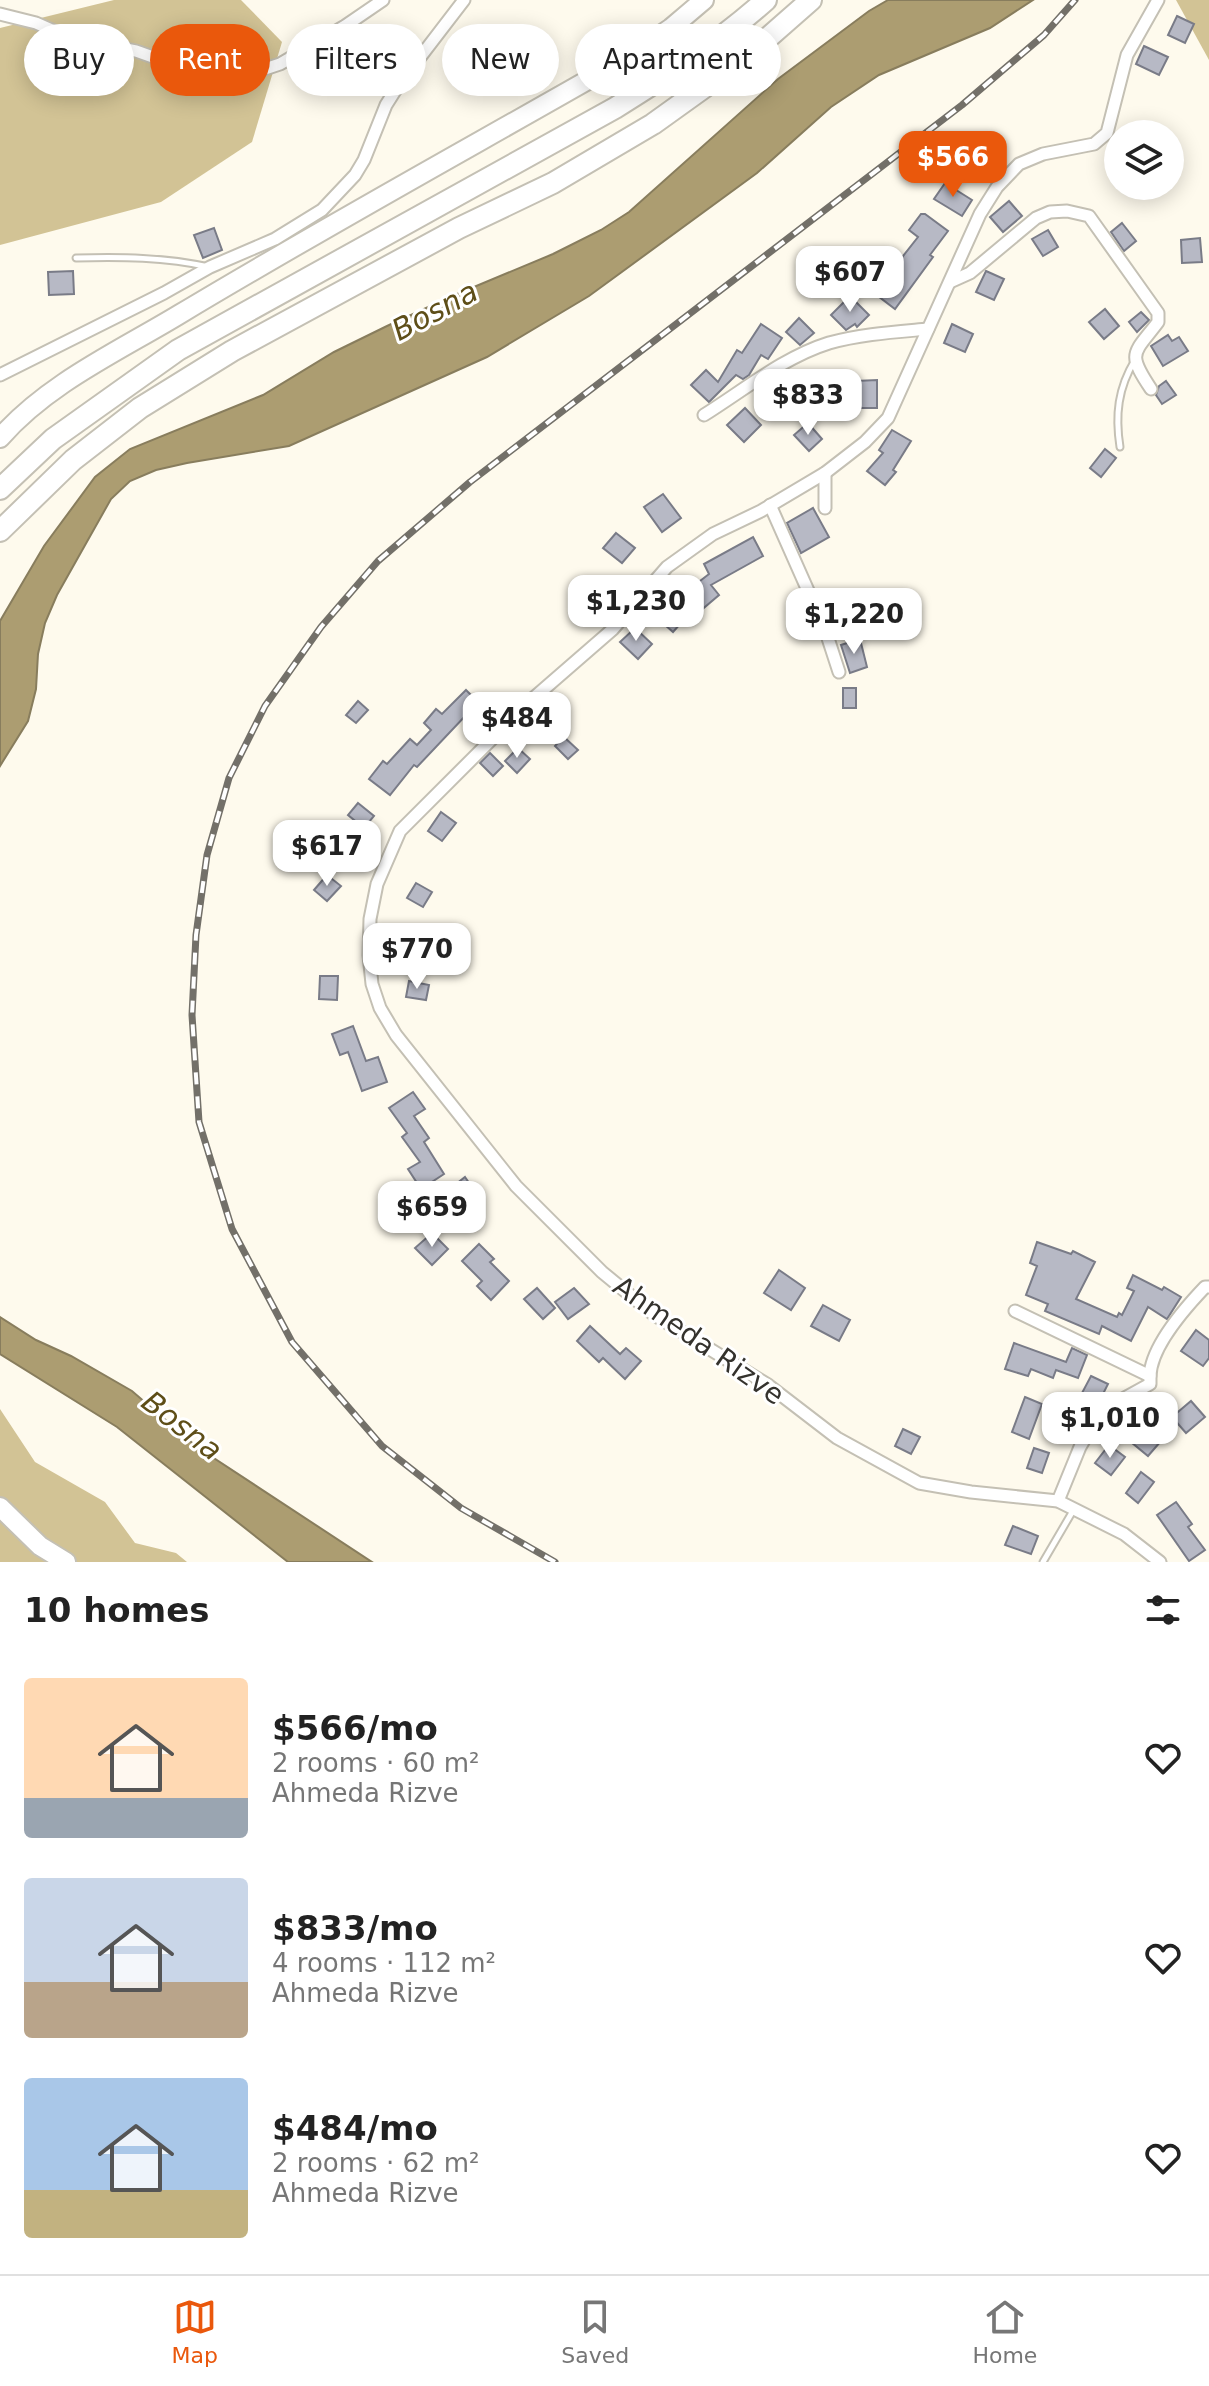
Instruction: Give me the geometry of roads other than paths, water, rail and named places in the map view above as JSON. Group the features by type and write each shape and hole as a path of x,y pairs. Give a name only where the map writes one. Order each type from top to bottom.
{"highway":[{"path":"0,489 53,439 178,350 615,108 684,65 766,0"},
{"path":"0,531 73,460 140,408 232,351 459,228 553,183 653,124 745,58 811,0"}],"main road":[{"path":"0,438 63,385 246,274 630,56 671,28 704,0"},
{"path":"0,1507 40,1546 66,1562"}],"street":[{"path":"0,14 36,23 70,38 136,51 198,73 222,76 250,74 280,64 383,0"},
{"path":"0,375 303,223 341,192 364,160 386,105 398,86 464,0"},
{"name":"Ahmeda Rizve","path":"1158,0 1127,55 1107,133 1094,144 1043,154 1019,164 997,187 980,214 888,418 865,442 825,473 713,534 667,567 613,629 529,702 400,831 377,884 370,919 369,955 372,984 380,1008 396,1035 516,1186 602,1272 653,1314 768,1385 837,1438 919,1483 1058,1501 1124,1534 1160,1562"},
{"path":"950,282 970,273 1036,218 1050,212 1067,211 1089,216 1158,313 1158,322 1141,340 1136,359 1136,367 1151,389"},
{"path":"234,257 246,274"},
{"path":"704,415 777,368 827,344 859,336 928,329"},
{"path":"825,473 825,508"},
{"path":"770,505 825,629 839,672"},
{"path":"1058,1501 1080,1447 1101,1411 1150,1384 1151,1360 1191,1302 1205,1287 1209,1287"},
{"path":"1015,1311 1150,1376"}],"lane":[{"path":"76,258 162,258 210,267"},
{"path":"1120,447 1117,412 1126,374 1136,359"},
{"path":"1043,1562 1074,1508"}],"water":[{"name":"Bosna","path":"888,0 1033,0 990,28 879,75 831,107 757,173 589,296 487,357 289,446 187,463 156,470 130,481 111,499 57,595 45,623 38,654 36,689 28,721 0,766 0,621 44,546 95,477 130,449 263,395 334,352 387,326 601,230 629,212 759,96 781,96 781,77"},
{"path":"0,1317 36,1340 132,1391 197,1447 372,1562 288,1562 117,1427 0,1354"}],"railway":[{"path":"555,1562 461,1508 382,1446 292,1342 232,1229 199,1122 192,1015 196,935 207,855 229,778 265,706 321,627 378,561 470,482 962,105 1044,35 1075,0"}]}
